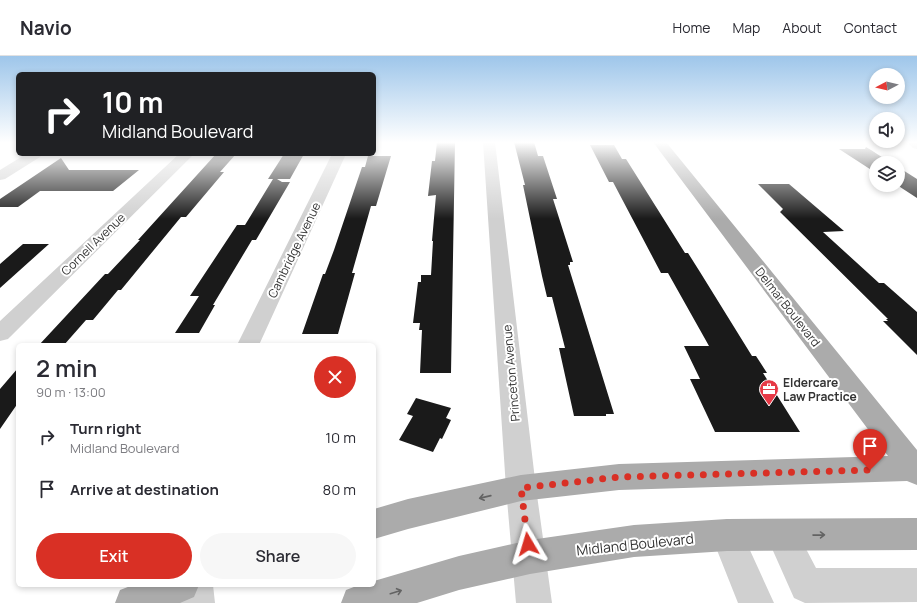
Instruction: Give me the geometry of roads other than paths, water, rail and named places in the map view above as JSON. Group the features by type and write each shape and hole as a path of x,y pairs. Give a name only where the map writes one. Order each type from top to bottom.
{"main road":[{"name":"Delmar Boulevard","path":"679,168 916,470"},
{"path":"376,523 408,514 521,488 619,477 916,470"},
{"name":"Midland Boulevard","path":"359,603 459,573 530,557 634,541 727,535 917,534"},
{"path":"133,603 177,587"}],"street":[{"path":"0,176 14,168"},
{"name":"Cornell Avenue","path":"0,334 174,168"},
{"name":"Cambridge Avenue","path":"249,343 333,168"},
{"name":"Princeton Avenue","path":"492,168 521,488 534,603"},
{"path":"727,535 756,603"},
{"path":"782,535 806,586 917,584"},
{"path":"196,587 197,603"}],"place":[{"name":"Eldercare Law Practice","path":"769,406"}]}
